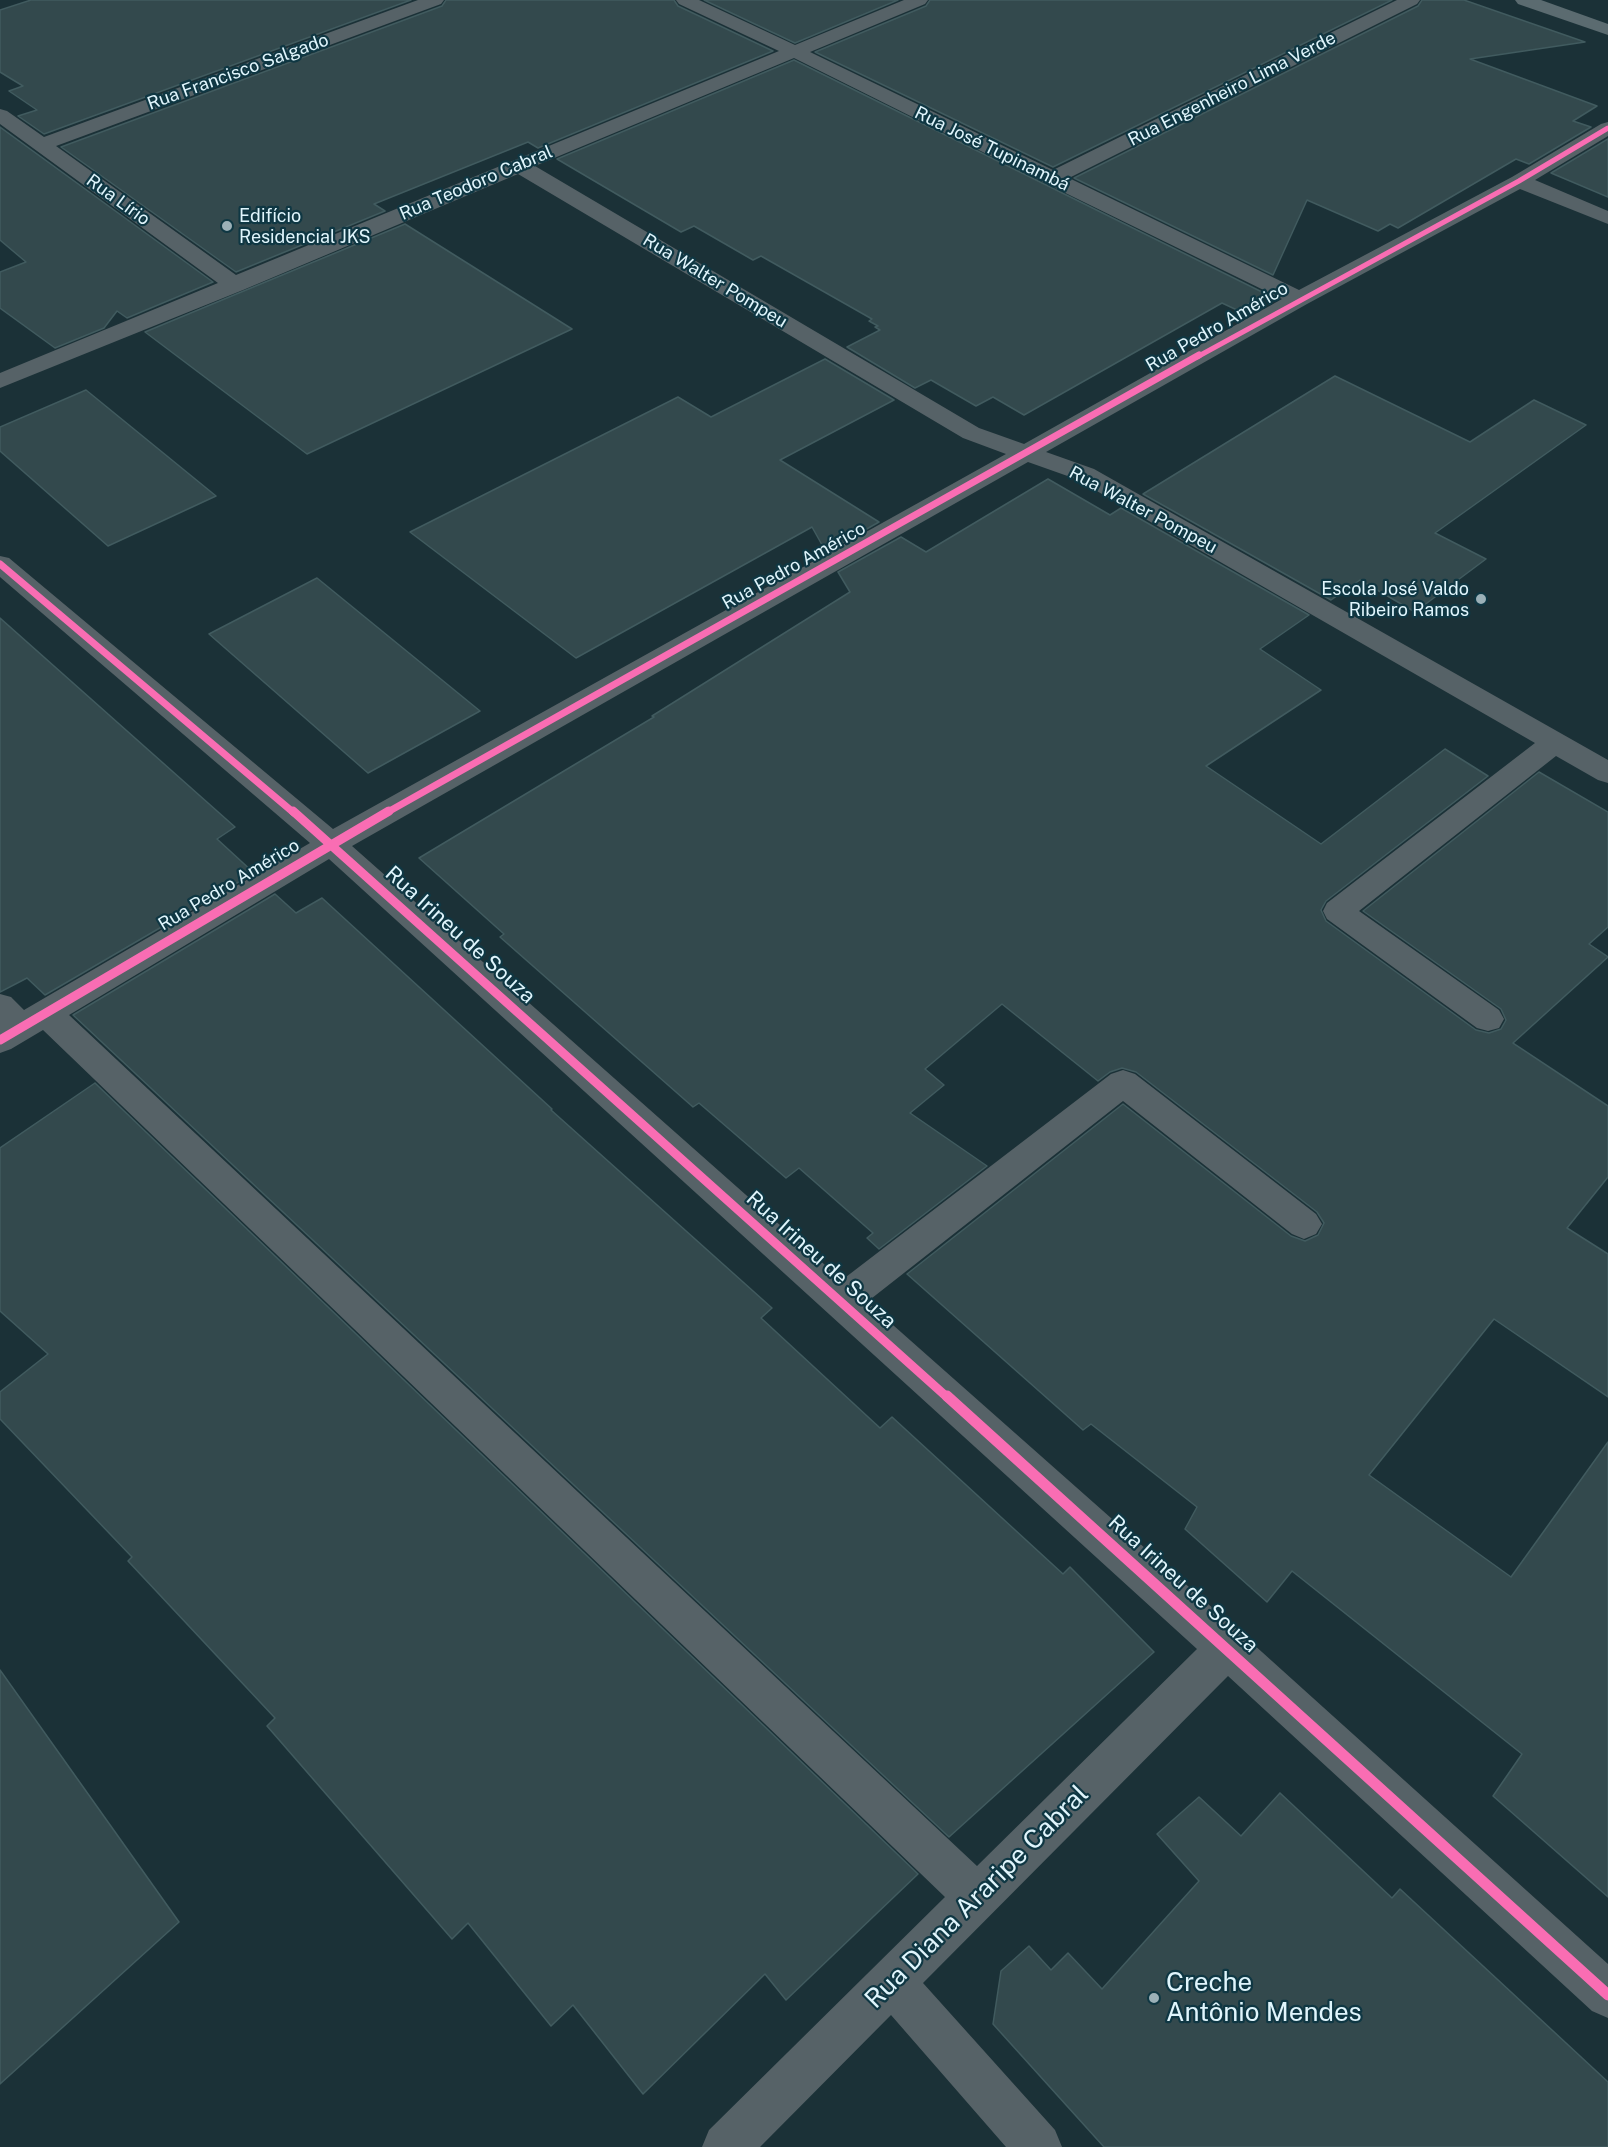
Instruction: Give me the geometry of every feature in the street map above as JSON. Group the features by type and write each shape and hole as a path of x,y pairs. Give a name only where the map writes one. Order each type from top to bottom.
{"main road":[{"path":"1524,0 1608,30"}],"street":[{"name":"Rua Francisco Salgado","path":"41,144 435,0"},
{"name":"Rua José Tupinambá","path":"685,0 794,51 1299,299"},
{"name":"Rua Teodoro Cabral","path":"0,381 919,0"},
{"name":"Rua Engenheiro Lima Verde","path":"1052,179 1411,0"},
{"name":"Rua Lírio","path":"0,115 236,285"},
{"name":"Rua Pedro Américo","path":"17,1022 1299,299 1519,181 1608,128"},
{"name":"Rua Walter Pompeu","path":"518,165 971,433 1085,474 1608,773"},
{"path":"1519,181 1608,218"},
{"name":"Rua Irineu de Souza","path":"0,564 331,844 1227,1648 1608,1995"},
{"path":"1488,1020 1338,911 1554,742"},
{"path":"17,1022 977,1896"},
{"path":"841,1302 1123,1083 1304,1224"},
{"name":"Rua Diana Araripe Cabral","path":"726,2147 1227,1648"},
{"path":"892,1982 1038,2147"}],"building":[{"path":"31,0 411,0 44,134 18,116 37,110 9,91 23,86 0,72 0,10"},
{"path":"446,0 674,0 678,6 773,51 538,148 528,142 374,204 385,211 236,272 61,147 442,6"},
{"path":"704,0 898,0 795,43"},
{"path":"930,0 1392,0 1053,167 815,52 926,6"},
{"path":"1422,0 1464,0 1585,42 1470,59 1597,106 1573,121 1591,127 1529,164 1516,159 1398,228 1390,224 1378,231 1307,200 1273,275 1074,178 1418,6"},
{"path":"794,60 1264,293 1263,296 1237,310 1222,303 1024,415 993,397 976,406 931,380 915,388 847,347 880,330 875,327 878,326 869,321 872,319 761,256 753,260 694,226 681,232 557,159"},
{"path":"0,127 213,282 127,318 117,311 104,328 55,348 0,308 0,272 26,262 0,240"},
{"path":"1608,139 1608,197 1551,173"},
{"path":"405,224 572,329 307,454 145,332"},
{"path":"825,359 894,400 780,460 879,522 826,552 812,527 576,658 410,532 678,397 711,417"},
{"path":"1335,376 1470,442 1534,400 1586,425 1435,533 1486,559 1415,612 1360,580 1331,600 1143,494"},
{"path":"86,390 216,496 108,546 0,451 0,427"},
{"path":"1048,479 1110,515 1121,508 1309,615 1260,649 1321,690 1206,766 1321,844 1445,749 1488,776 1326,901 1321,910 1326,921 1476,1030 1489,1033 1501,1029 1506,1020 1501,1009 1363,911 1539,772 1608,812 1608,927 1589,944 1608,957 1513,1043 1608,1106 1608,1177 1567,1228 1608,1254 1608,1397 1494,1319 1369,1475 1511,1577 1608,1442 1608,1897 1493,1796 1522,1754 1292,1571 1267,1602 1185,1529 1197,1507 1091,1424 1083,1430 907,1274 1123,1104 1291,1236 1305,1241 1318,1235 1324,1223 1317,1212 1136,1072 1122,1068 1110,1072 1098,1081 1002,1004 925,1069 944,1085 910,1113 987,1166 879,1249 867,1238 873,1233 799,1168 786,1178 699,1103 693,1107 500,937 504,934 419,858 654,717 652,716 850,592 838,572 901,537 926,552"},
{"path":"317,578 480,711 368,773 209,634"},
{"path":"0,618 235,827 217,839 254,873 45,995 27,978 0,992"},
{"path":"275,894 296,913 322,898 551,1110 772,1308 761,1318 880,1428 892,1417 1063,1574 1070,1567 1154,1652 949,1837 73,1015"},
{"path":"95,1083 918,1874 786,2000 765,1974 643,2094 573,2005 551,2026 468,1923 452,1939 267,1726 275,1718 128,1561 132,1557 0,1419 0,1392 48,1354 0,1311 0,1148"},
{"path":"0,1670 179,1922 0,2084"},
{"path":"1280,1793 1392,1898 1400,1889 1608,2082 1608,2147 1104,2147 993,2024 1001,1971 1029,1946 1051,1970 1068,1953 1102,1989 1199,1881 1157,1834 1199,1797 1241,1836"}],"cycle path":[{"path":"0,1040 331,844 1299,299 1519,181 1608,128"},
{"path":"0,564 331,844 1227,1648 1608,1995"}],"place":[{"name":"Edifício Residencial JKS","path":"227,226"},
{"name":"Escola José Valdo Ribeiro Ramos","path":"1481,599"},
{"name":"Creche Antônio Mendes","path":"1154,1998"}]}
